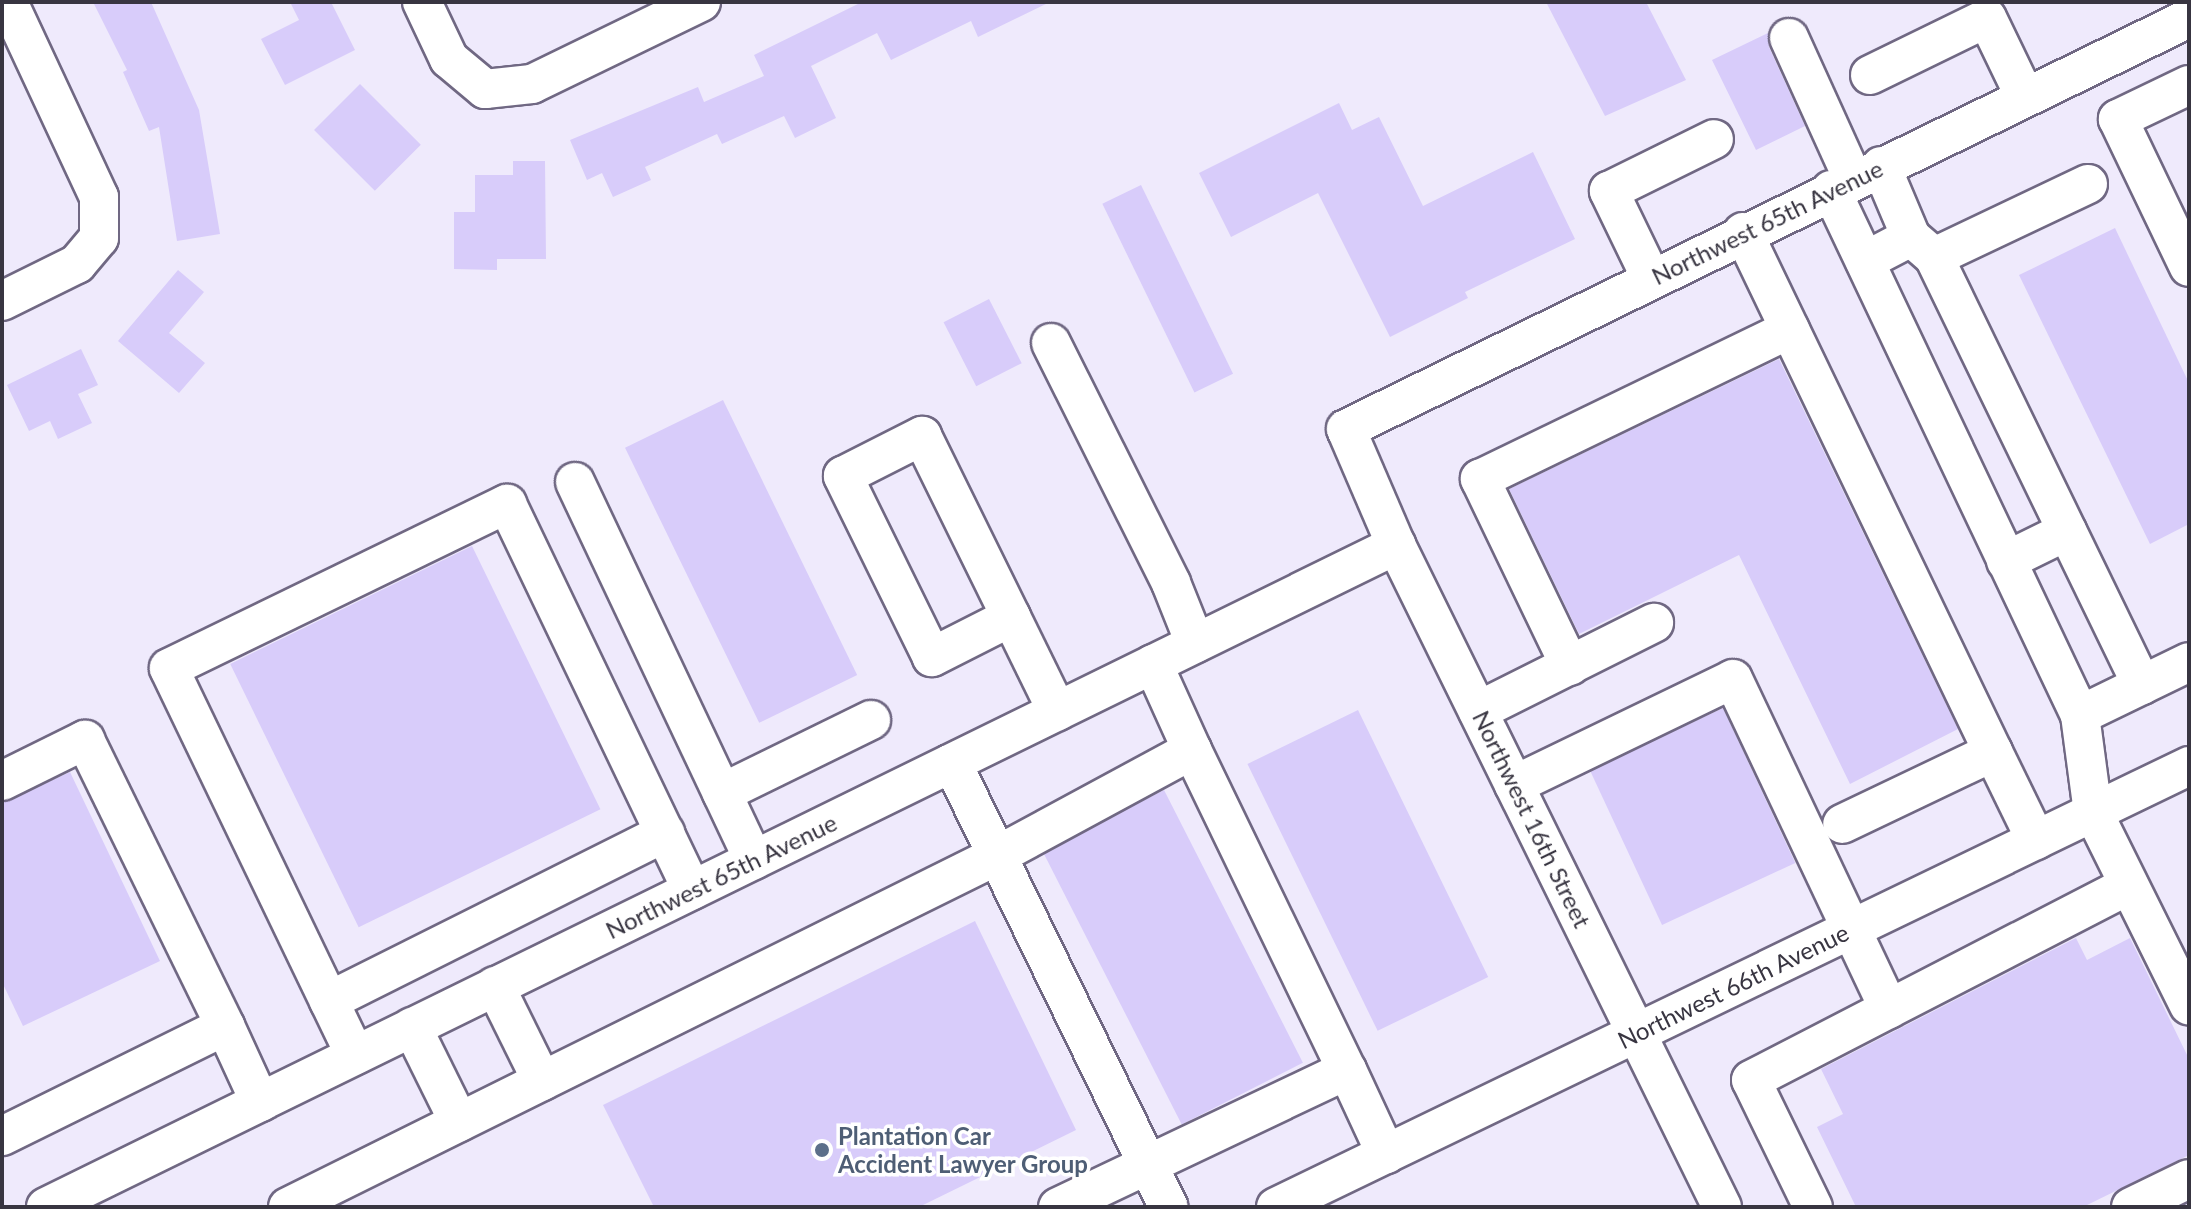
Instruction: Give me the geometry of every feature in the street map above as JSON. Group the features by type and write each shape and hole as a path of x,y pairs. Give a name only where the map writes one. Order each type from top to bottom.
{"street":[{"path":"2,301 77,264 99,238 99,197 8,2"},
{"path":"422,2 449,59 485,89 532,84 701,2"},
{"path":"1870,75 1987,18 2025,97"},
{"name":"Northwest 65th Avenue","path":"1346,429 1743,232 2189,18"},
{"path":"1789,38 1855,178 1865,261 2080,715 2093,812 2189,1005"},
{"path":"2091,65 2189,267"},
{"path":"2118,119 2189,85"},
{"path":"1651,278 1609,191 1714,139"},
{"path":"1855,178 1922,247 2142,685"},
{"path":"1865,261 1922,247 2088,184"},
{"path":"1743,232 2036,840"},
{"path":"1570,666 1480,479 1790,329"},
{"path":"1051,343 1171,583 1195,643"},
{"name":"Northwest 16th Street","path":"1346,429 1396,545 1722,1207"},
{"path":"1011,617 932,657 843,476 922,436 1011,617 1057,711"},
{"path":"575,482 754,860"},
{"path":"355,1055 169,668 507,504 692,890"},
{"path":"2006,561 2067,531"},
{"name":"Northwest 65th Avenue","path":"55,1205 1396,545"},
{"path":"1478,711 1654,623"},
{"path":"2080,715 2189,662"},
{"path":"1153,664 1386,1154"},
{"path":"1514,785 1733,679 1889,1009"},
{"path":"722,793 871,720"},
{"path":"2,781 85,740 260,1102"},
{"path":"288,1207 996,856 1192,750"},
{"path":"1842,824 1993,752"},
{"path":"952,763 1169,1207"},
{"name":"Northwest 66th Avenue","path":"1276,1207 2093,812 2188,770"},
{"path":"329,1001 665,833"},
{"path":"1813,1207 1751,1080 2129,885"},
{"path":"495,986 542,1081"},
{"path":"2,1136 225,1026"},
{"path":"412,1027 459,1122"},
{"path":"1058,1207 1347,1070"},
{"path":"2131,1207 2189,1179"}],"building":[{"path":"93,2 151,2 199,110 220,234 177,241 159,127 149,131 123,72 127,70"},
{"path":"290,2 331,2 355,50 285,85 261,39 299,20"},
{"path":"862,2 1050,2 978,37 971,21 891,60 877,33 811,66 836,118 795,138 784,116 722,144 717,134 645,167 651,180 613,197 602,173 587,180 570,140 698,87 704,102 764,76 754,55"},
{"path":"1546,2 1646,2 1686,80 1605,116"},
{"path":"1768,33 1769,47 1805,126 1756,150 1712,60"},
{"path":"360,84 421,145 375,191 314,130"},
{"path":"1339,103 1352,130 1379,117 1423,206 1533,152 1575,239 1465,292 1468,298 1390,337 1318,193 1231,237 1199,173"},
{"path":"513,161 545,161 546,259 497,259 497,270 454,269 454,212 475,212 475,175 513,175"},
{"path":"1141,185 1233,374 1194,393 1102,204"},
{"path":"2115,228 2189,383 2189,524 2150,544 2019,275"},
{"path":"178,270 204,292 169,333 205,363 179,393 118,341"},
{"path":"989,299 1022,363 976,386 944,322"},
{"path":"81,349 98,385 78,394 92,423 58,439 50,421 29,431 7,385"},
{"path":"1779,359 1958,729 1850,784 1739,555 1579,634 1509,489"},
{"path":"723,400 857,675 759,723 625,448"},
{"path":"472,546 600,809 359,927 230,664"},
{"path":"1723,708 1795,863 1662,925 1590,770"},
{"path":"1358,710 1488,977 1378,1031 1247,764"},
{"path":"70,772 160,961 23,1026 2,982 2,803"},
{"path":"1164,790 1303,1063 1182,1124 1043,852"},
{"path":"975,921 1076,1130 919,1207 654,1207 603,1105"},
{"path":"2076,938 2087,960 2130,938 2189,1059 2189,1155 2083,1207 1856,1207 1817,1127 1843,1114 1821,1069"}],"place":[{"name":"Plantation Car Accident Lawyer Group","path":"822,1150"}]}
